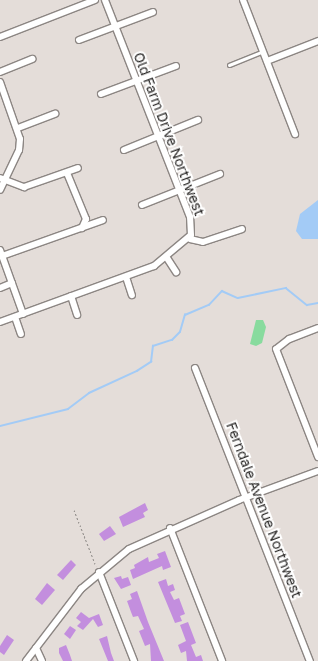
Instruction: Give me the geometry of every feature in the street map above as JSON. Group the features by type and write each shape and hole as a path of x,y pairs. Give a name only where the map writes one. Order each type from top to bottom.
{"street":[{"path":"0,37 95,0"},
{"name":"Old Farm Drive Northwest","path":"0,322 126,276 167,258 190,238 191,221 180,190 105,0"},
{"path":"243,0 295,134"},
{"path":"79,40 153,12"},
{"path":"266,61 318,41"},
{"path":"0,72 33,59"},
{"path":"101,94 176,66"},
{"path":"0,82 18,128 18,150 2,179 0,190"},
{"path":"0,102 7,99"},
{"path":"18,128 55,114"},
{"path":"124,150 198,120"},
{"path":"2,179 24,188 78,168"},
{"path":"67,173 86,218 82,228"},
{"path":"142,205 220,174"},
{"path":"23,314 1,253 103,220"},
{"path":"190,238 203,242 242,229"},
{"path":"167,258 176,272"},
{"path":"126,276 132,295"},
{"path":"0,288 12,283"},
{"path":"71,296 77,315"},
{"path":"15,317 21,334"},
{"path":"318,328 289,339 276,349 318,457"},
{"name":"Ferndale Avenue Northwest","path":"195,368 310,661"},
{"path":"26,661 67,604 99,572 129,549 170,528 246,497 318,471"},
{"path":"170,528 222,661"},
{"path":"99,572 134,661"},
{"path":"36,648 42,661"}],"lane":[{"path":"229,65 262,52"}],"path":[{"path":"74,510 99,572"}],"green space":[{"path":"256,320 263,320 266,327 262,343 256,346 250,344"}],"water":[{"path":"318,200 318,239 302,239 296,231 300,214"}],"building":[{"path":"145,503 148,510 143,513 145,517 123,527 119,517"},
{"path":"110,526 116,534 104,541 99,534"},
{"path":"165,551 171,567 163,570 162,566 133,579 130,570 135,568 134,565 148,557 149,562 159,558 157,554"},
{"path":"71,560 76,565 63,580 57,575"},
{"path":"121,576 122,579 128,577 131,585 121,589 114,578"},
{"path":"166,579 168,586 173,584 175,590 170,592 174,600 179,598 185,614 180,616 182,621 175,623 158,582"},
{"path":"47,583 55,590 42,605 35,599"},
{"path":"137,591 164,661 151,661 150,644 145,646 139,631 144,629 138,616 133,617 131,612 127,601 132,599 130,594"},
{"path":"81,612 89,618 99,614 103,625 98,627 93,619 83,630 77,626 81,622 76,618"},
{"path":"188,622 196,643 191,645 196,657 201,655 203,661 187,661 186,651 181,653 178,645 186,641 180,625"},
{"path":"70,626 76,630 70,639 64,634"},
{"path":"7,635 14,640 4,655 0,652 0,646"},
{"path":"107,636 114,661 108,661 99,639"},
{"path":"66,645 72,661 63,661 59,653 59,648"}],"waterway":[{"path":"0,426 68,409 89,393 137,371 151,362 153,346 172,340 180,332 185,315 209,305 222,291 238,298 286,288 307,305 318,303"}]}
